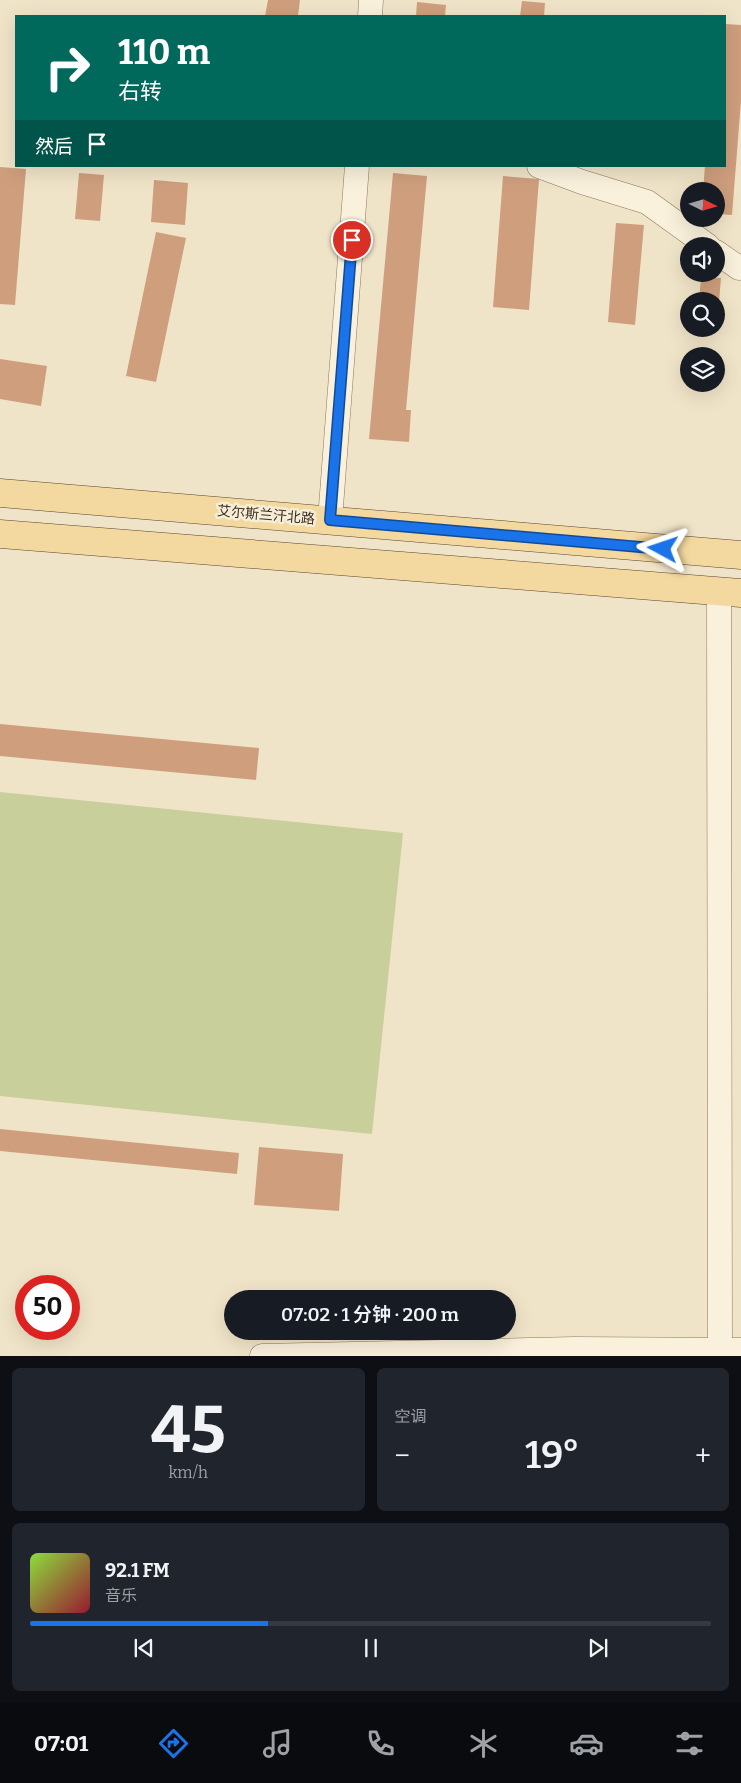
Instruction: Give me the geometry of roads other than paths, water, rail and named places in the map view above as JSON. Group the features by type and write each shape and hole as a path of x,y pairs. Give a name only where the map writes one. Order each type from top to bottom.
{"main road":[{"name":"艾尔斯兰汗北路","path":"0,493 741,555"},
{"path":"0,534 730,592"}],"street":[{"path":"370,15 371,0"},
{"path":"330,520 358,167"},
{"path":"542,167 582,182 647,202 696,237"},
{"path":"725,258 739,268"},
{"path":"262,1356 574,1349 727,1352 730,592"}]}
